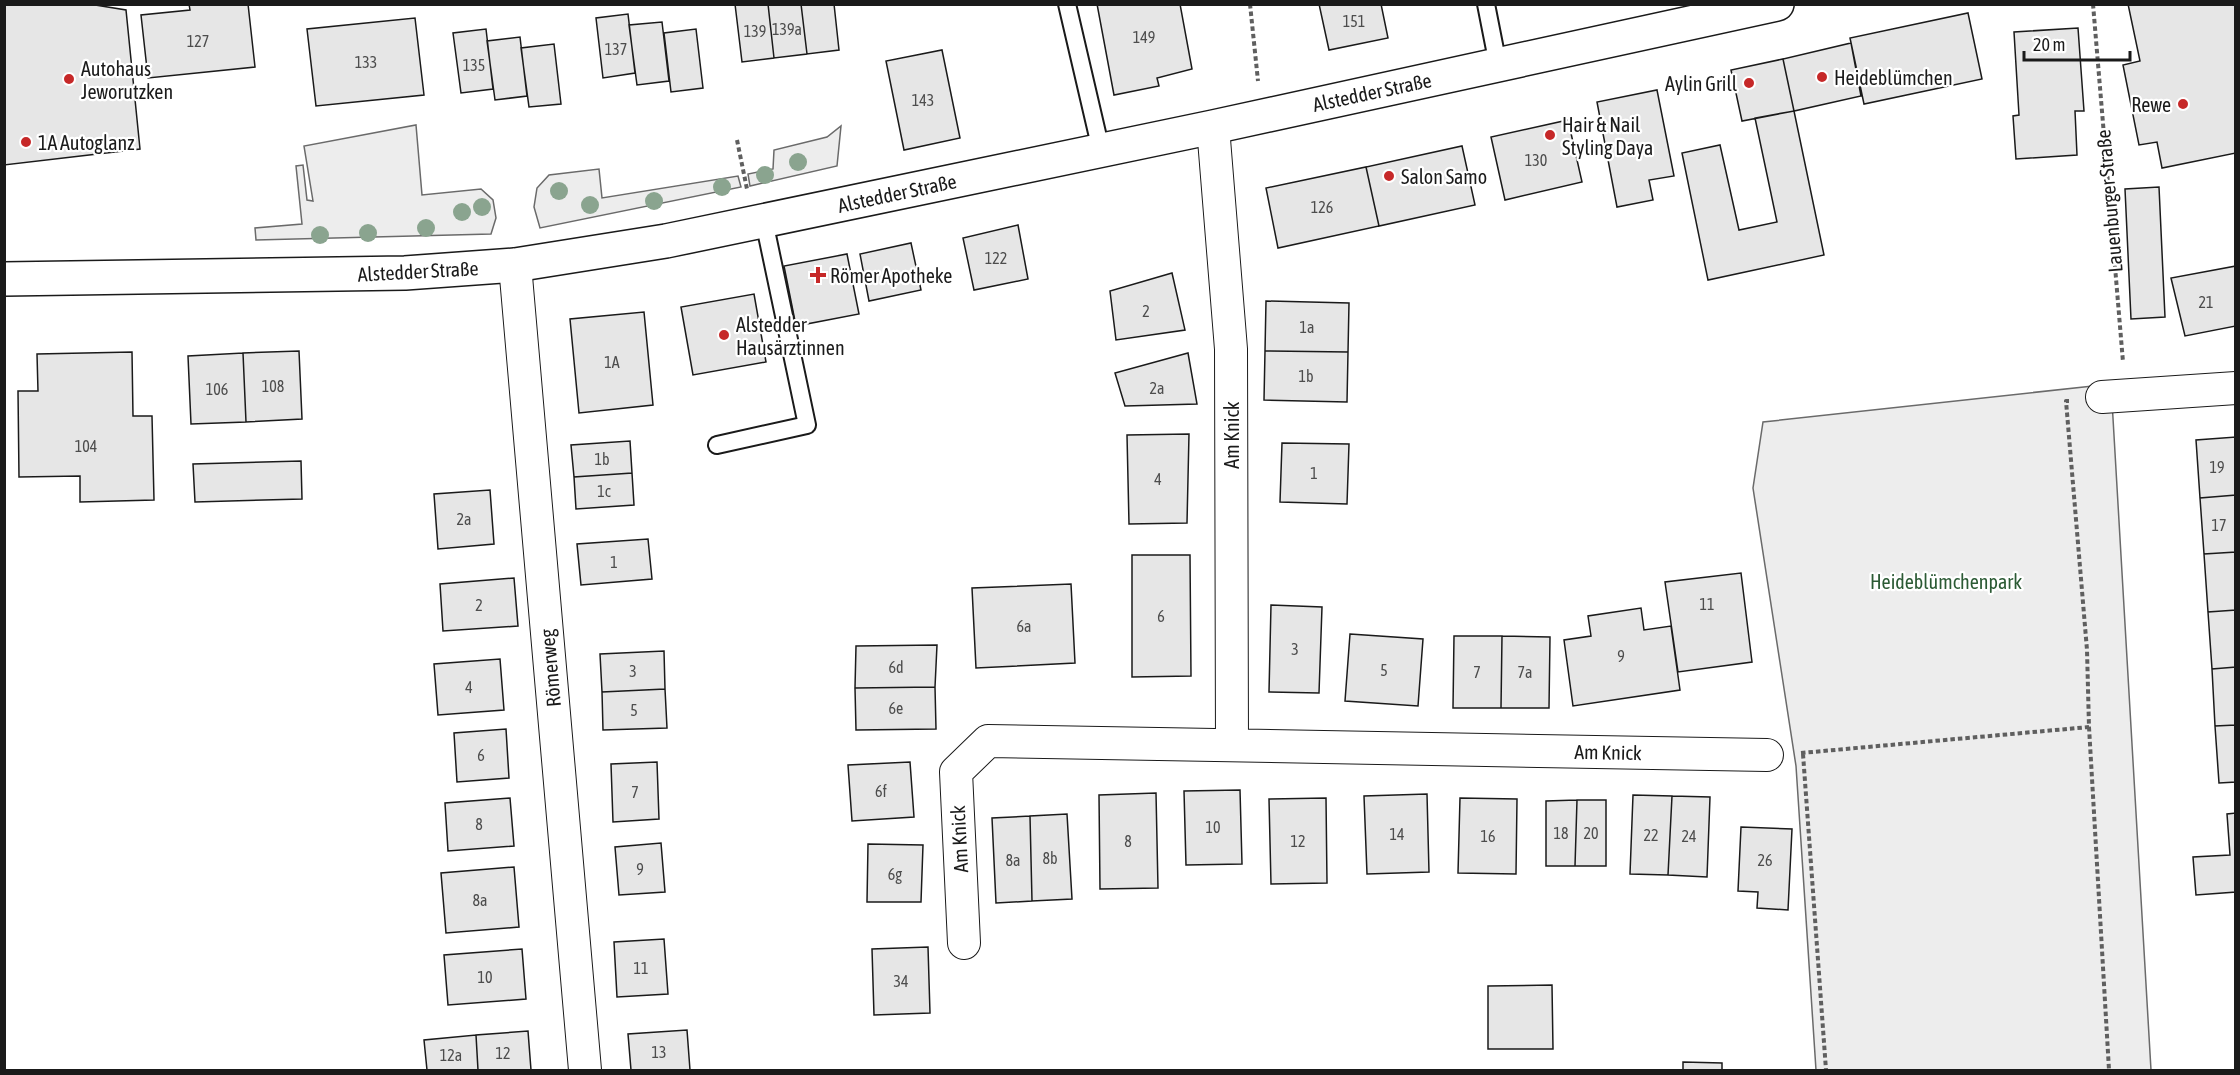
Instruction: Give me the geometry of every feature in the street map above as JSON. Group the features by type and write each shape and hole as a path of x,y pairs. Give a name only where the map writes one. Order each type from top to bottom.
{"street":[{"name":"Alstedder Straße","path":"4,279 395,274 515,266 666,242 1213,127 1777,4"},
{"name":"Am Knick","path":"1213,127 1231,349 1232,745"},
{"name":"Römerweg","path":"515,266 585,1071"},
{"path":"2114,397 2235,388"},
{"name":"Am Knick","path":"964,943 956,772 988,741 1767,755"}],"lane":[{"path":"1067,4 1101,150"},
{"path":"1486,4 1498,65"},
{"path":"717,445 807,425 764,221"}],"path":[{"path":"1250,4 1262,116"},
{"name":"Lauenburger Straße","path":"2093,4 2114,397"},
{"path":"737,140 747,190"},
{"path":"2109,1071 2089,727 2087,650 2066,401 2114,397"},
{"path":"1767,755 2089,727"},
{"path":"1803,753 1826,1071"}],"shaded area":[{"path":"416,125 422,195 481,189 493,200 496,218 491,234 256,240 255,228 302,224 296,166 303,165 307,200 313,201 304,146"},
{"path":"841,126 837,166 750,186 748,174 773,169 774,150 827,137"},
{"path":"599,169 602,198 738,176 741,187 540,228 534,207 537,188 549,175"},
{"name":"Heideblümchenpark","path":"2111,384 2151,1070 1816,1070 1796,766 1753,488 1763,422"}],"building":[{"name":"Autohaus Jeworutzken","path":"4,4 89,4 126,10 140,149 4,165"},
{"path":"189,4 248,4 255,67 148,78 141,15 190,10"},
{"path":"735,4 768,4 774,58 742,62"},
{"path":"768,4 801,4 807,54 774,58"},
{"path":"801,4 834,4 839,50 807,54"},
{"path":"1097,4 1180,4 1192,69 1157,78 1159,86 1114,95"},
{"path":"1319,4 1381,4 1388,38 1329,50"},
{"name":"Rewe","path":"2128,4 2236,4 2236,153 2162,168 2157,142 2139,145 2123,65 2140,61"},
{"path":"1968,13 1982,79 1864,104 1850,38"},
{"path":"628,14 635,73 603,78 596,18"},
{"path":"415,18 424,95 316,106 307,29"},
{"path":"662,22 669,81 637,85 629,25"},
{"path":"2078,28 2084,111 2075,111 2077,155 2016,159 2013,116 2019,115 2014,32"},
{"path":"486,29 493,89 461,93 453,33"},
{"path":"696,29 703,88 671,92 664,33"},
{"path":"520,37 527,96 495,100 487,41"},
{"name":"Heideblümchen","path":"1851,43 1861,96 1794,111 1783,59"},
{"path":"554,44 561,104 529,107 521,48"},
{"path":"942,50 960,138 904,150 886,61"},
{"path":"1783,59 1794,111 1742,121 1731,70"},
{"path":"1657,90 1674,176 1649,180 1653,200 1617,207 1597,102"},
{"path":"1794,111 1824,255 1708,280 1682,153 1720,145 1739,230 1777,222 1755,118"},
{"path":"1568,120 1582,182 1505,200 1491,137"},
{"path":"1462,146 1475,205 1379,226 1366,167"},
{"path":"1366,167 1379,226 1278,248 1266,188"},
{"path":"2159,187 2165,317 2131,319 2125,189"},
{"path":"1018,225 1028,279 974,290 963,238"},
{"path":"911,243 921,290 869,301 860,254"},
{"path":"847,254 859,314 796,326 784,266"},
{"path":"2236,266 2236,326 2185,336 2171,278"},
{"path":"1172,273 1185,330 1116,340 1110,291"},
{"name":"Alstedder Hausärztinnen","path":"754,294 766,362 693,375 681,307"},
{"path":"1266,301 1349,303 1348,352 1265,351"},
{"path":"644,312 653,405 579,413 570,319"},
{"path":"299,351 302,419 246,422 243,353"},
{"path":"1265,351 1348,352 1347,402 1264,400"},
{"path":"132,352 133,416 152,416 154,500 80,502 80,476 19,477 18,391 38,391 37,354"},
{"path":"243,353 246,422 191,424 188,356"},
{"path":"1188,353 1197,404 1125,406 1115,373"},
{"path":"1189,434 1187,523 1129,524 1127,435"},
{"path":"2236,437 2236,495 2200,498 2196,440"},
{"path":"630,441 632,473 574,477 571,445"},
{"path":"1282,443 1349,444 1347,504 1280,502"},
{"path":"301,461 302,499 195,502 193,464"},
{"path":"632,473 634,505 576,509 574,477"},
{"path":"490,490 494,544 438,549 434,494"},
{"path":"2236,495 2236,552 2204,554 2200,498"},
{"path":"648,539 652,579 581,585 577,544"},
{"path":"2236,552 2236,610 2208,612 2204,554"},
{"path":"1132,555 1190,555 1191,676 1132,677"},
{"path":"1741,573 1752,662 1678,672 1665,582"},
{"path":"514,578 518,626 443,631 440,584"},
{"path":"1071,584 1075,663 976,668 972,588"},
{"path":"1271,605 1322,607 1319,693 1269,692"},
{"path":"1641,608 1644,630 1671,626 1680,690 1573,706 1564,640 1591,636 1588,616"},
{"path":"2236,610 2236,667 2212,669 2208,612"},
{"path":"1350,634 1423,639 1418,706 1345,701"},
{"path":"1454,636 1502,636 1501,708 1453,708"},
{"path":"1502,636 1550,637 1549,708 1501,708"},
{"path":"937,645 935,687 855,688 856,646"},
{"path":"664,651 665,689 602,692 600,654"},
{"path":"500,659 504,710 438,715 434,664"},
{"path":"2236,667 2236,725 2215,726 2212,669"},
{"path":"935,687 936,729 856,730 855,688"},
{"path":"665,689 667,728 603,730 602,692"},
{"path":"2236,725 2236,782 2219,783 2215,726"},
{"path":"506,729 509,778 457,782 454,733"},
{"path":"657,762 659,819 613,822 611,764"},
{"path":"910,762 914,817 852,821 848,765"},
{"path":"1240,790 1242,864 1186,865 1184,791"},
{"path":"1156,793 1158,888 1100,889 1099,795"},
{"path":"1427,794 1429,872 1367,874 1364,796"},
{"path":"1633,795 1672,796 1668,875 1630,874"},
{"path":"1672,796 1710,797 1707,877 1668,875"},
{"path":"510,798 514,846 448,851 445,803"},
{"path":"1326,798 1327,883 1271,884 1269,799"},
{"path":"1460,798 1517,799 1516,874 1458,873"},
{"path":"1577,800 1606,800 1606,866 1575,866"},
{"path":"1577,800 1575,866 1546,866 1546,801"},
{"path":"2236,813 2236,892 2196,895 2193,857 2230,855 2227,814"},
{"path":"1067,814 1072,899 1032,901 1030,816"},
{"path":"1030,816 1032,901 996,903 992,818"},
{"path":"1741,827 1792,829 1788,910 1757,908 1758,892 1738,891"},
{"path":"661,843 665,892 619,895 615,847"},
{"path":"868,844 923,845 921,902 867,902"},
{"path":"514,867 519,927 446,933 441,873"},
{"path":"664,939 668,994 617,997 614,942"},
{"path":"928,947 930,1013 874,1015 872,949"},
{"path":"522,949 526,999 448,1005 444,955"},
{"path":"1552,985 1553,1049 1488,1049 1488,986"},
{"path":"687,1030 690,1070 631,1070 628,1034"},
{"path":"528,1031 531,1070 478,1070 476,1035"},
{"path":"476,1035 478,1070 427,1070 424,1040"},
{"path":"1683,1062 1722,1063 1722,1070 1683,1070"}],"place":[{"name":"Heideblümchen","path":"1822,77"},
{"name":"Autohaus Jeworutzken","path":"69,79"},
{"name":"Aylin Grill","path":"1749,83"},
{"name":"Rewe","path":"2183,104"},
{"name":"Hair & Nail Styling Daya","path":"1550,135"},
{"name":"1A Autoglanz","path":"26,142"},
{"name":"Salon Samo","path":"1389,176"},
{"name":"Römer Apotheke","path":"818,275"},
{"name":"Alstedder Hausärztinnen","path":"724,335"}]}
